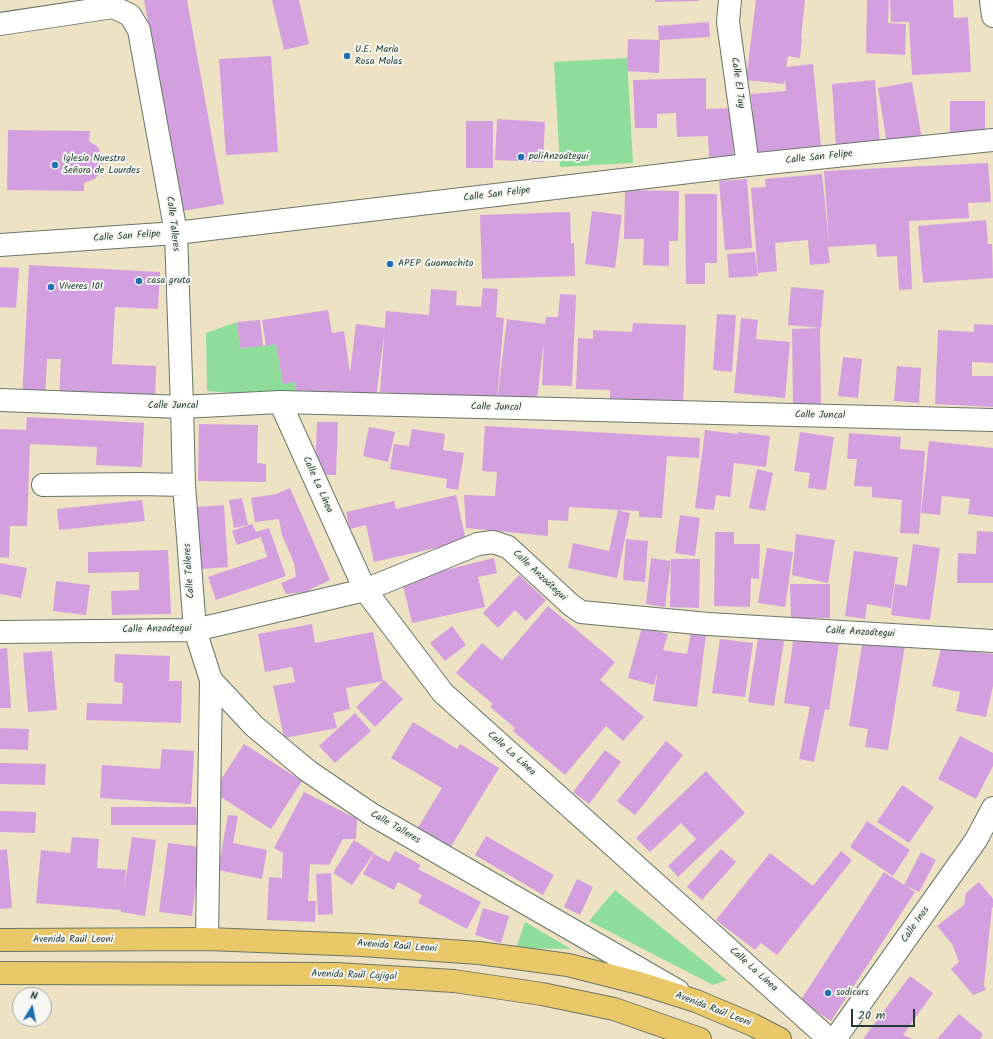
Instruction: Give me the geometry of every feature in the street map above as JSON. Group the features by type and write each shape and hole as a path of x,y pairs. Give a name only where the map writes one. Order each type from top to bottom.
{"main road":[{"name":"Avenida Raúl Leoni","path":"0,940 207,939 362,945 479,953 568,965 639,983 696,1001 753,1025 780,1039"},
{"name":"Avenida Raúl Cajigal","path":"0,973 336,974 454,981 542,994 614,1009 700,1039"}],"street":[{"name":"Calle El Tuy","path":"730,0 728,22 748,166"},
{"path":"991,0 993,16"},
{"name":"Calle Talleres","path":"0,24 112,7 130,15 139,30 176,233 184,485 195,630 211,680 254,726 308,771 371,814 696,1001"},
{"name":"Calle San Felipe","path":"0,245 176,233 748,166 993,140"},
{"name":"Calle Juncal","path":"0,400 182,407 280,402 993,420"},
{"name":"Calle La Línea","path":"280,402 365,590 443,693 829,1039"},
{"path":"43,485 184,485"},
{"name":"Calle Anzoátegui","path":"0,632 195,630 365,590 478,544 493,542 508,547 571,605 581,612 708,624 993,640"},
{"path":"207,939 211,680"},
{"name":"Calle Inos","path":"835,1039 976,840 993,808"}],"green space":[{"path":"627,58 633,163 560,167 554,62"},
{"path":"237,322 240,348 276,344 283,383 295,382 298,398 207,391 206,333"},
{"path":"615,890 727,980 713,985 589,921"},
{"path":"525,922 571,949 516,948"}],"building":[{"path":"144,0 187,0 224,204 182,211"},
{"path":"272,0 299,0 309,44 284,50"},
{"path":"655,0 699,0 699,1 655,2"},
{"path":"756,0 805,0 800,58 788,56 786,67 813,64 821,146 756,152 751,94 786,91 785,79 784,84 746,80"},
{"path":"867,0 889,0 888,23 906,24 905,55 866,53"},
{"path":"890,0 953,0 954,18 968,17 971,72 912,75 909,22 891,22"},
{"path":"709,22 710,37 660,40 659,73 627,71 628,39 659,40 658,26"},
{"path":"271,56 278,152 226,155 219,59"},
{"path":"706,78 706,109 732,108 734,158 709,158 708,136 677,137 676,113 657,114 657,128 635,128 633,80"},
{"path":"875,80 880,144 836,147 832,84"},
{"path":"912,82 922,139 887,144 878,88"},
{"path":"950,101 985,101 985,138 950,138"},
{"path":"497,119 545,122 543,162 495,160"},
{"path":"466,121 493,121 493,168 466,168"},
{"name":"Iglesia Nuestra Señora de Lourdes","path":"8,130 90,131 89,141 98,147 103,159 102,170 95,179 84,183 84,191 7,190"},
{"path":"988,163 991,202 968,203 969,218 909,221 912,289 899,290 897,256 877,257 876,244 828,247 830,263 810,265 808,240 775,243 777,271 758,273 751,188 766,187 765,179 822,174 829,243 824,171"},
{"path":"747,179 752,248 725,250 719,181"},
{"path":"625,190 679,191 678,241 669,241 669,266 643,265 644,239 624,239"},
{"path":"685,194 717,194 717,263 705,263 705,284 686,284"},
{"path":"592,211 622,215 615,268 585,264"},
{"path":"570,212 571,243 574,243 575,276 482,279 480,215"},
{"path":"986,220 988,244 992,244 993,278 923,283 918,226"},
{"path":"755,252 758,276 729,278 727,254"},
{"path":"29,265 160,272 158,309 115,307 112,364 156,366 155,405 59,400 61,359 47,359 45,400 22,399"},
{"path":"0,267 19,268 16,308 0,307"},
{"path":"791,287 824,290 821,328 788,325"},
{"path":"483,288 498,289 496,317 504,318 497,400 478,400 380,392 386,311 429,315 431,289 457,291 456,305 481,307"},
{"path":"560,294 576,295 572,386 542,385 544,341 536,407 497,402 507,319 545,324 546,317 558,317"},
{"path":"328,310 332,333 344,331 350,373 356,324 385,328 376,398 348,394 348,391 298,398 295,382 283,384 276,344 266,346 262,320"},
{"path":"717,314 736,315 732,372 713,370"},
{"path":"741,318 758,320 756,339 790,342 785,398 734,393"},
{"path":"260,320 263,346 240,348 237,322"},
{"path":"633,323 686,325 683,406 610,403 610,390 576,389 578,338 593,339 593,330 632,332"},
{"path":"974,324 993,325 993,363 972,362 972,376 993,376 993,407 935,404 938,330 974,332"},
{"path":"820,328 821,404 793,405 792,329"},
{"path":"843,357 862,359 858,398 838,396"},
{"path":"897,366 921,368 919,403 894,401"},
{"path":"27,417 144,423 142,467 96,465 97,447 30,444 27,526 10,526 9,558 0,557 0,429 26,430"},
{"path":"317,422 338,422 336,475 315,475"},
{"path":"199,424 258,425 257,463 266,464 266,482 198,481"},
{"path":"485,426 700,438 699,458 667,456 662,518 639,517 639,511 569,507 568,521 548,520 548,536 466,528 464,495 495,496 497,472 482,471"},
{"path":"369,427 395,432 388,462 363,456"},
{"path":"412,429 445,434 443,450 464,453 458,490 446,488 447,479 390,469 394,444 409,446"},
{"path":"705,430 770,436 766,467 734,463 730,497 716,495 714,510 695,508"},
{"path":"800,432 834,437 826,490 808,488 810,473 794,471"},
{"path":"849,433 901,437 900,449 925,451 919,534 900,533 902,500 872,497 872,487 854,486 857,459 847,459"},
{"path":"929,441 993,448 993,517 968,514 970,499 942,496 940,515 921,513"},
{"path":"757,469 773,473 765,511 749,508"},
{"path":"290,488 330,580 305,592 286,594 281,583 296,577 294,563 282,535 279,519 255,522 251,498 276,494"},
{"path":"456,495 466,541 374,562 366,525 350,529 346,512 394,501 396,509"},
{"path":"242,498 248,525 234,528 229,500"},
{"path":"142,500 145,521 59,530 57,509"},
{"path":"224,505 228,567 202,569 197,507"},
{"path":"618,510 630,513 617,578 568,568 573,543 609,551"},
{"path":"680,515 700,518 695,556 675,553"},
{"path":"252,524 256,532 269,528 286,576 216,600 208,577 267,557 261,537 237,545 232,531"},
{"path":"977,531 993,532 993,583 957,583 958,553 976,554"},
{"path":"715,532 734,532 734,544 760,544 759,579 751,578 750,607 714,606"},
{"path":"796,534 835,540 828,583 792,575"},
{"path":"626,539 648,541 645,582 623,580"},
{"path":"913,544 940,548 930,620 891,615 895,584 907,586"},
{"path":"767,548 793,552 785,607 758,603"},
{"path":"168,550 171,614 112,615 111,591 139,590 139,572 88,573 88,552"},
{"path":"854,551 898,557 891,608 867,604 865,619 845,616"},
{"path":"494,558 497,573 478,577 485,607 412,623 402,581"},
{"path":"651,558 671,561 665,607 646,604"},
{"path":"671,559 700,559 699,608 670,607"},
{"path":"0,563 27,568 21,598 0,594"},
{"path":"519,575 546,600 526,621 515,610 498,628 483,613"},
{"path":"56,581 90,585 86,615 53,611"},
{"path":"790,584 830,584 830,618 791,618"},
{"path":"548,606 615,662 600,680 644,717 623,741 606,726 565,775 513,731 515,728 490,707 493,704 456,673 482,643 502,660"},
{"path":"312,624 315,643 373,632 383,681 346,688 350,709 333,713 337,728 284,738 273,686 295,682 292,667 265,672 258,634"},
{"path":"452,626 466,645 445,661 430,643"},
{"path":"642,627 668,634 663,650 687,654 691,632 706,634 697,707 653,701 658,670 654,685 628,678"},
{"path":"794,636 839,643 829,710 825,709 814,762 799,759 810,707 784,703"},
{"path":"758,638 784,641 774,706 748,702"},
{"path":"720,639 753,643 745,697 712,693"},
{"path":"863,639 905,645 888,750 865,747 868,729 849,726"},
{"path":"7,648 11,708 0,708 0,649"},
{"path":"941,648 993,654 993,686 986,717 956,711 960,692 932,686"},
{"path":"52,651 57,710 28,712 23,653"},
{"path":"115,654 170,656 169,681 182,681 181,723 86,720 87,703 122,704 123,683 114,682"},
{"path":"384,680 403,699 375,727 356,707"},
{"path":"355,713 371,731 335,763 319,746"},
{"path":"413,722 457,749 460,744 499,768 450,848 417,829 442,788 391,758"},
{"path":"0,728 29,729 28,750 0,749"},
{"path":"960,736 993,753 993,766 976,799 938,779"},
{"path":"666,741 683,755 635,815 617,801"},
{"path":"244,744 302,781 271,829 213,792"},
{"path":"162,749 194,751 191,804 100,798 102,765 160,769"},
{"path":"605,750 621,762 589,804 573,792"},
{"path":"0,763 46,764 45,785 0,784"},
{"path":"706,771 745,813 678,877 668,866 696,839 681,823 650,852 636,838"},
{"path":"902,785 934,807 909,843 877,822"},
{"path":"304,792 357,819 356,839 343,839 329,865 310,864 308,901 316,901 315,922 267,920 269,877 282,878 283,853 274,848"},
{"path":"111,807 196,807 197,825 111,825"},
{"path":"0,811 36,812 35,833 0,832"},
{"path":"228,815 238,816 233,843 267,850 262,879 218,870"},
{"path":"867,821 910,850 893,876 850,847"},
{"path":"486,836 554,875 543,895 475,855"},
{"path":"72,837 99,839 97,868 126,870 124,890 132,837 156,840 145,916 121,912 121,910 36,903 41,850 70,853"},
{"path":"354,840 374,853 352,885 333,873"},
{"path":"168,843 201,847 192,916 159,912"},
{"path":"7,849 12,908 0,909 0,850"},
{"path":"721,849 736,862 702,900 687,887"},
{"path":"395,851 421,865 418,869 481,902 467,929 418,903 422,895 398,882 394,890 363,874 374,854 389,862"},
{"path":"841,851 852,860 777,955 761,943 755,950 716,920 770,853 813,886"},
{"path":"921,852 936,860 919,892 904,885"},
{"path":"884,872 915,892 831,1021 800,1001"},
{"path":"331,873 333,914 318,915 316,874"},
{"path":"577,879 593,887 580,915 564,907"},
{"path":"979,882 993,899 993,908 992,907 984,985 986,990 973,995 951,969 959,962 952,944 937,926 964,905 966,893"},
{"path":"483,908 509,916 501,943 475,935"},
{"path":"910,976 933,993 903,1035 913,1039 863,1039"},
{"path":"959,1014 983,1034 980,1039 937,1039"}],"place":[{"name":"U.E. María Rosa Molas","path":"347,56"},
{"name":"poliAnzoátegui","path":"521,157"},
{"name":"Iglesia Nuestra Señora de Lourdes","path":"55,165"},
{"name":"APEP Guamachito","path":"390,264"},
{"name":"casa gruta","path":"139,281"},
{"name":"Víveres 101","path":"51,287"},
{"name":"sodicars","path":"828,993"}]}
